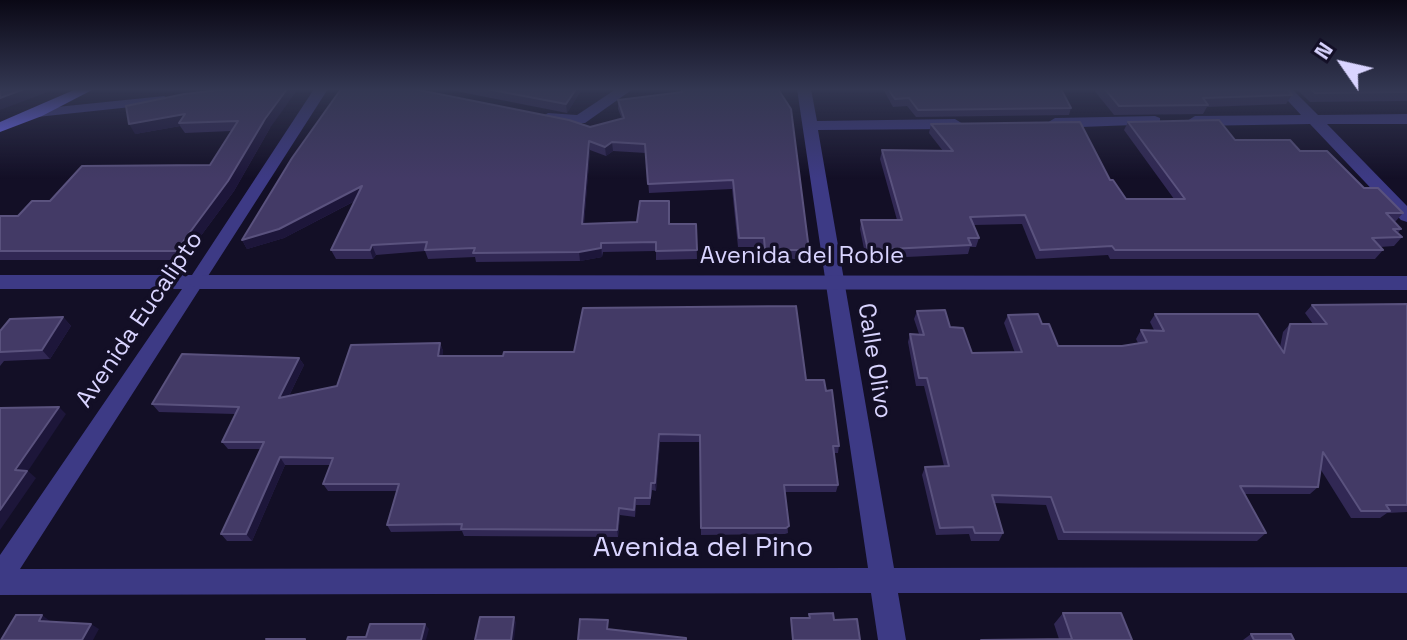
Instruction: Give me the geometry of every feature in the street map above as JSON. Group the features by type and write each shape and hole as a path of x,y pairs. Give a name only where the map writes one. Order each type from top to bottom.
{"main road":[{"path":"0,127 21,119"}],"street":[{"name":"Avenida Eucalipto","path":"0,579 302,119"},
{"path":"557,119 582,119"},
{"name":"Calle Olivo","path":"810,119 892,640"},
{"path":"1313,119 1407,216"},
{"path":"1046,123 1407,119"},
{"path":"811,126 968,124"},
{"name":"Avenida del Roble","path":"0,282 1407,283"},
{"name":"Avenida del Pino","path":"0,579 1407,580"}],"building":[{"path":"128,119 158,119 129,124"},
{"path":"182,119 265,119 228,181 176,251 0,251 0,216 18,216 32,201 50,201 82,166 210,165 238,121 179,123"},
{"path":"320,119 563,119 590,127 621,119 792,119 809,250 765,250 764,238 739,238 733,180 648,184 645,144 612,142 605,147 589,141 582,224 637,222 640,201 669,201 669,224 696,224 697,250 656,251 656,242 601,243 601,248 579,252 473,253 475,248 425,250 427,242 372,245 370,250 331,250 362,186 279,229 242,240"},
{"path":"1219,120 1235,140 1290,140 1300,151 1327,151 1364,188 1378,188 1403,213 1386,213 1401,229 1393,229 1402,237 1372,238 1383,250 1115,250 1112,246 1040,250 1025,215 970,217 979,238 968,238 971,245 868,250 861,220 902,220 882,150 953,151 931,124 1080,122 1110,180 1126,199 1185,199 1128,122"},
{"path":"1407,304 1407,505 1386,505 1390,511 1361,511 1323,452 1318,487 1240,486 1266,533 1064,532 1051,497 992,495 1003,533 975,533 973,527 940,528 925,467 949,466 927,378 919,378 910,334 924,335 917,311 945,310 950,327 963,328 972,353 1022,352 1008,315 1038,314 1042,324 1049,324 1058,346 1122,346 1147,342 1141,330 1164,331 1155,314 1258,314 1284,353 1290,324 1327,324 1312,305"},
{"path":"796,306 806,380 824,380 826,391 832,390 839,446 833,446 838,485 784,485 789,526 786,528 701,528 700,435 659,434 655,483 651,483 650,498 635,498 634,510 619,508 617,530 461,529 462,524 387,525 399,484 323,484 333,458 280,457 246,534 221,534 264,442 222,442 239,407 152,404 182,354 299,358 279,398 337,386 351,345 440,343 438,356 574,352 583,308"},
{"path":"63,317 42,350 0,352 0,331 10,319"},
{"path":"59,407 15,470 27,471 0,510 0,408"},
{"path":"833,613 834,620 857,619 860,640 793,640 791,618"},
{"path":"1063,613 1121,613 1132,640 981,640 1072,639"},
{"path":"16,615 42,615 39,621 91,624 82,640 1,640"},
{"path":"480,617 514,617 511,640 475,640"},
{"path":"580,619 608,620 607,629 686,640 578,640"},
{"path":"370,624 425,624 421,640 347,640 348,637 366,637"},
{"path":"1251,634 1291,634 1294,640 1254,640"}]}
